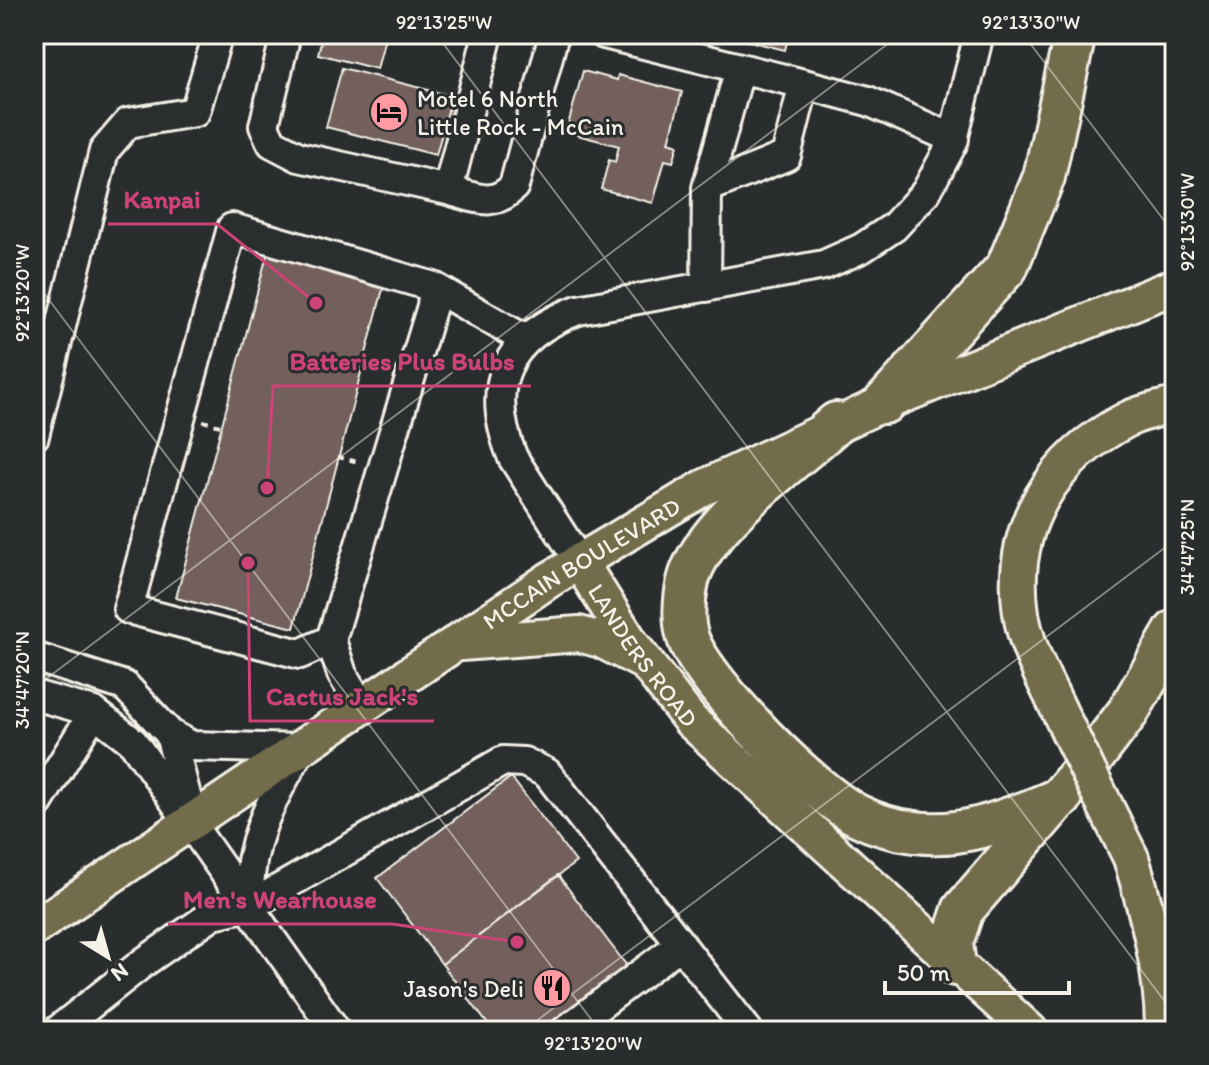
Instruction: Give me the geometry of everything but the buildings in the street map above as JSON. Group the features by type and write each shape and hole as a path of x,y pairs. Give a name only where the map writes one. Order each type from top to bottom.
{"highway":[{"path":"884,403 1007,267 1044,177 1075,34"},
{"path":"836,423 710,536 691,572 685,602 688,639 698,658 778,751 846,809 889,828 943,834 985,829 1061,798"},
{"path":"955,965 952,943 963,910 1061,798 1128,712 1175,631"}],"main road":[{"name":"MCCAIN BOULEVARD","path":"34,928 579,561 705,487 836,423 1175,286"},
{"path":"1163,1031 1163,998 1148,915 1131,858 1034,658 1021,613 1020,567 1028,520 1051,482 1095,438 1131,417 1175,405"},
{"name":"LANDERS ROAD","path":"579,561 646,663 691,721 726,757 1030,1031"},
{"path":"453,644 579,634 601,640 646,663"}],"street":[{"path":"34,436 104,151 128,123 195,112 218,34"},
{"path":"286,34 264,126 272,143 299,157 493,202 505,197 514,186 554,34"},
{"path":"448,190 488,34"},
{"path":"604,34 868,101 954,139"},
{"name":"LANDERS ROAD","path":"579,561 513,458 506,440 500,390 507,366 524,339 549,321 578,310 824,265 862,248 894,227 919,201 954,139 979,34"},
{"path":"706,287 707,188 740,68"},
{"path":"707,188 786,156 804,84"},
{"path":"331,640 300,654 128,609 232,228 434,287 524,339"},
{"path":"362,707 342,674 331,640 432,306 434,287"},
{"path":"34,657 125,686 170,734 192,746 301,749 267,807 255,839 249,906"},
{"path":"34,695 94,712 133,742 193,823 336,1031"},
{"path":"34,809 94,712"},
{"path":"170,734 193,823"},
{"path":"57,1031 144,962 213,914 249,906 503,761 524,762 547,773 748,1031"},
{"path":"565,1031 681,944"}],"place":[{"name":"Motel 6 North Little Rock - McCain","path":"389,112"},
{"name":"Kanpai","path":"316,303"},
{"name":"Batteries Plus Bulbs","path":"267,488"},
{"name":"Cactus Jack's","path":"248,563"},
{"name":"Men's Wearhouse","path":"517,942"},
{"name":"Jason's Deli","path":"552,988"}]}
